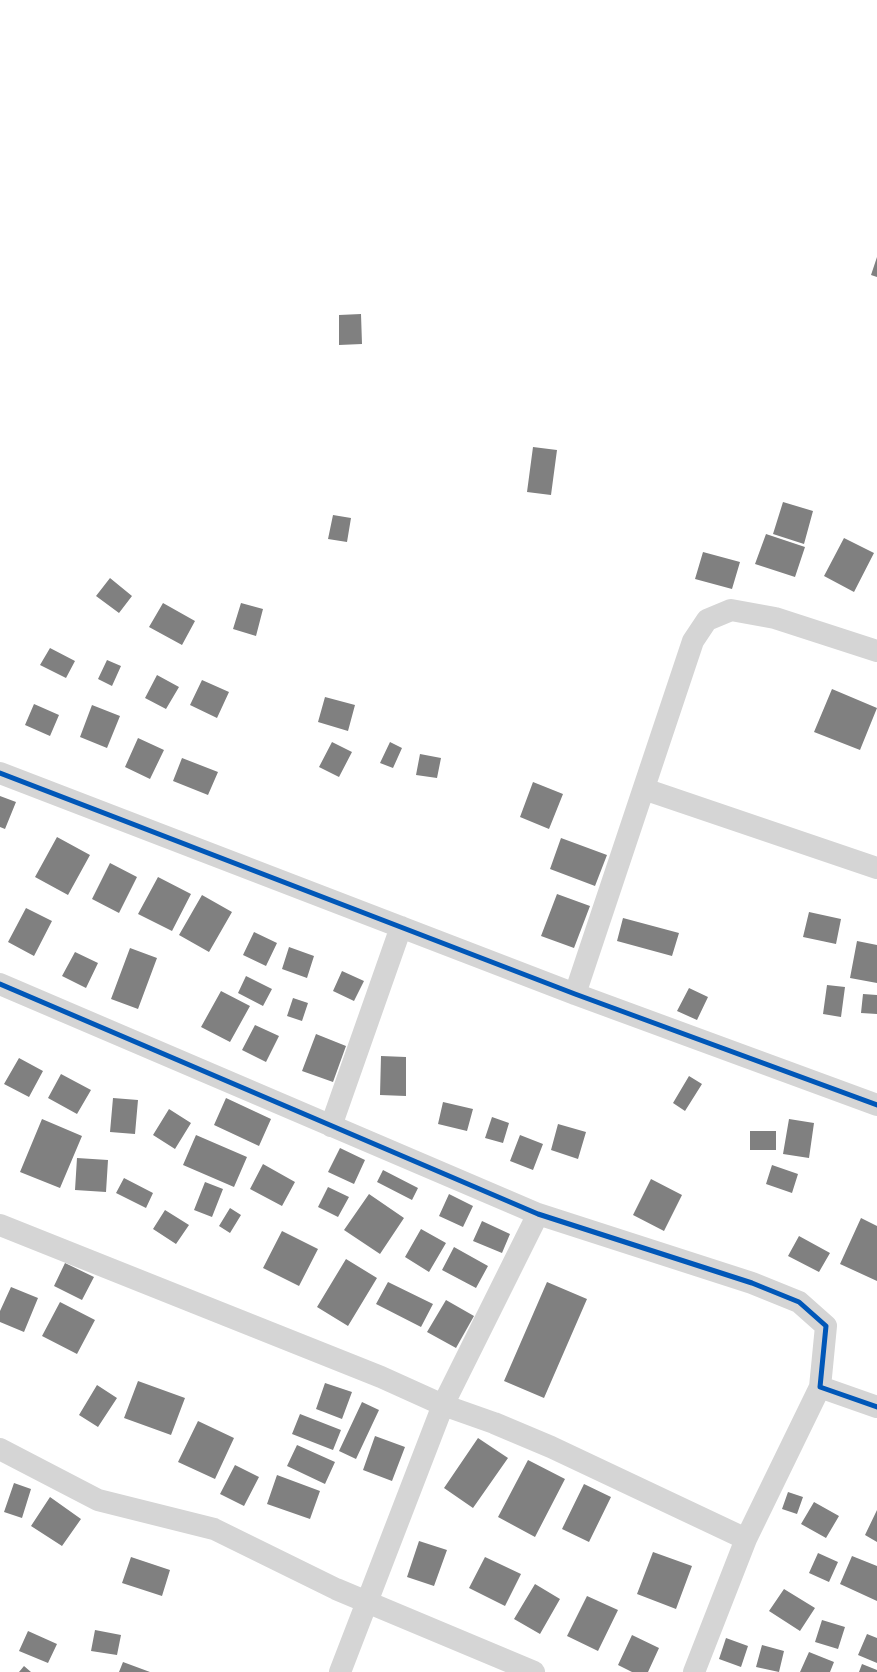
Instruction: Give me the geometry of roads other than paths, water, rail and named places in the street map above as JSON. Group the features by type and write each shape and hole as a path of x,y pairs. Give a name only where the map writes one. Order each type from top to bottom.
{"street":[{"path":"575,994 693,641 707,620 731,610 775,618 877,651"},
{"path":"0,773 575,994 877,1105"},
{"path":"644,789 877,868"},
{"path":"331,1126 401,927"},
{"path":"0,984 538,1214 752,1283 799,1302 826,1326 820,1387 746,1539 694,1672"},
{"path":"340,1672 443,1405 538,1214"},
{"path":"0,1225 381,1377 443,1405 494,1423 746,1539"},
{"path":"820,1387 877,1407"},
{"path":"0,1449 98,1500 214,1529 336,1588 534,1672"}]}
